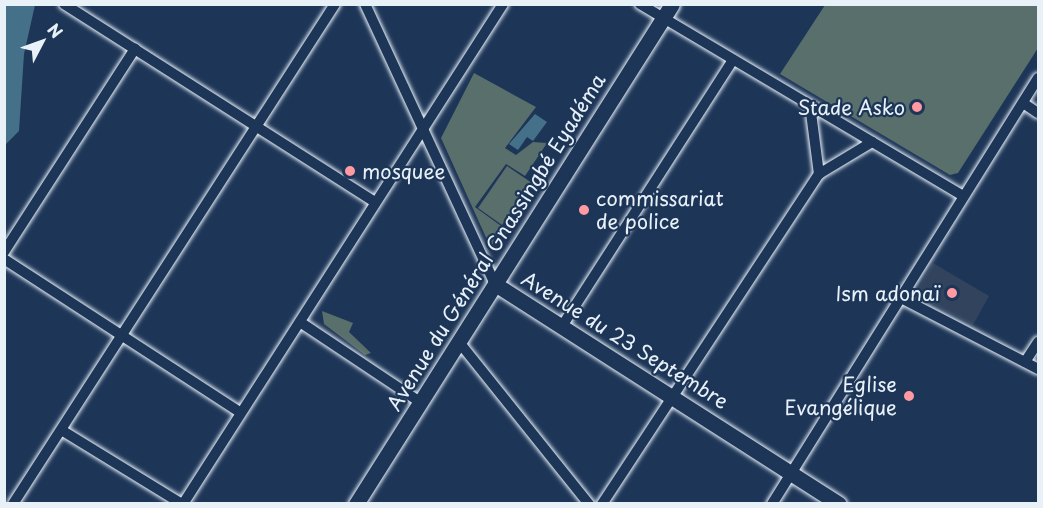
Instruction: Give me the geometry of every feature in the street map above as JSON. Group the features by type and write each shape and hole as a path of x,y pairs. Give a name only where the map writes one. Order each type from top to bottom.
{"main road":[{"name":"Avenue du Général Gnassingbé Eyadéma","path":"356,504 672,4"},
{"name":"Avenue du 23 Septembre","path":"495,284 564,323 793,470 839,504"}],"street":[{"path":"64,4 375,202"},
{"path":"13,504 63,431 121,335 335,4"},
{"name":"Avenue du 23 Septembre","path":"364,4 422,133 495,284"},
{"path":"63,431 182,504 503,4"},
{"path":"640,4 732,61 962,195"},
{"path":"4,252 135,49"},
{"path":"564,323 732,61"},
{"path":"772,504 905,300 962,195 1038,78"},
{"path":"1023,103 1038,113"},
{"path":"810,105 819,174"},
{"path":"602,504 819,174 872,142"},
{"path":"4,259 240,412"},
{"path":"905,300 1038,369"},
{"path":"300,322 420,402"},
{"path":"459,342 588,504"},
{"path":"1025,362 1038,342"}],"shaded area":[{"path":"5,4 35,5 24,54 19,131 5,145"},
{"path":"535,114 547,122 533,141 527,137 518,150 509,144"},
{"name":"Ism adonaï","path":"933,263 989,296 973,325 923,299 918,289"}],"green space":[{"name":"Stade Asko","path":"825,5 1038,5 1038,48 958,173 950,175 780,74"},
{"path":"474,73 536,107 505,148 516,155 533,142 547,143 525,176 506,164 475,207 508,231 498,245 489,244 441,138"},
{"path":"507,166 532,183 502,225 478,208"},
{"path":"322,311 353,323 349,332 371,353 365,355 324,324"}],"place":[{"name":"Stade Asko","path":"917,107"},
{"name":"mosquee","path":"350,171"},
{"name":"commissariat de police","path":"584,210"},
{"name":"Ism adonaï","path":"952,293"},
{"name":"Eglise Evangélique","path":"909,396"}]}
